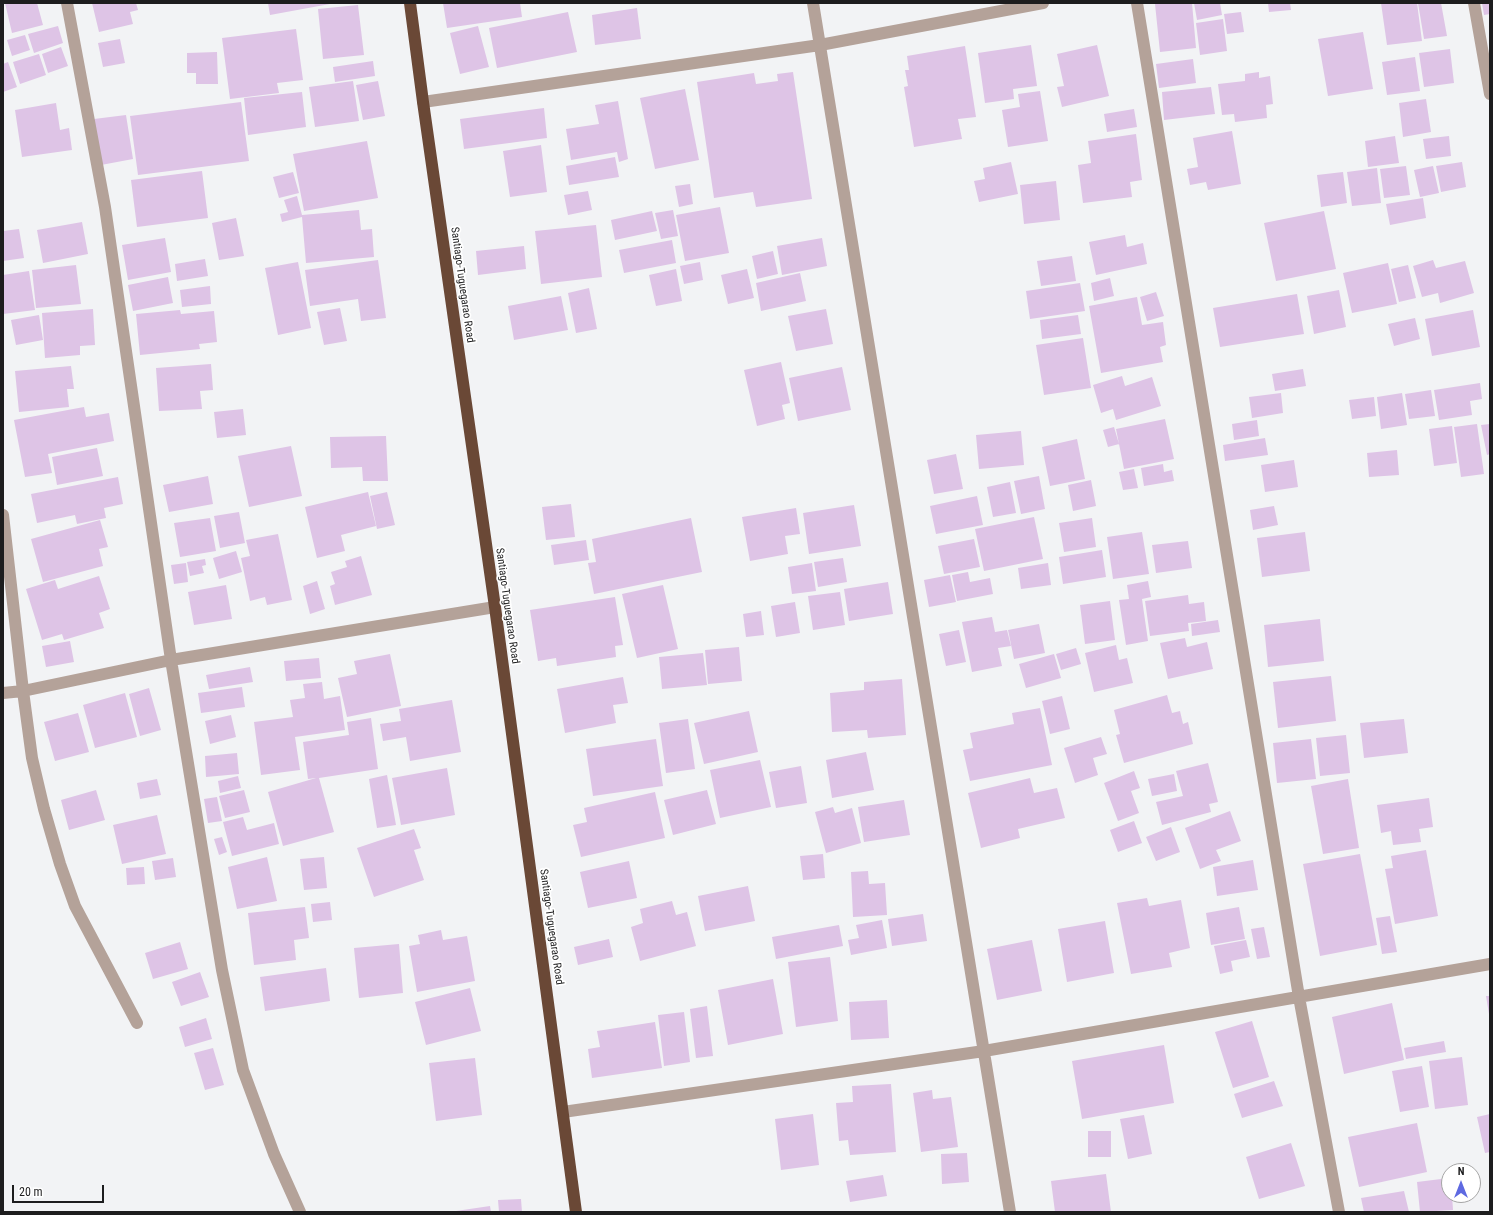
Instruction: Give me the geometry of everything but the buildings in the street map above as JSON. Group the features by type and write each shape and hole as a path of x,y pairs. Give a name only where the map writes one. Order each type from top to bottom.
{"highway":[{"name":"Santiago-Tuguegarao Road","path":"410,3 422,102 494,607 576,1212"}],"street":[{"path":"67,3 105,207 171,660 222,970 243,1070 274,1154 300,1212"},
{"path":"813,3 1010,1212"},
{"path":"422,102 820,45 1043,3"},
{"path":"1137,3 1299,997 1339,1212"},
{"path":"1474,3 1490,94"},
{"path":"3,514 32,758 44,810 60,864 75,906 137,1023"},
{"path":"3,693 23,691 171,660 494,607"},
{"path":"563,1112 984,1051 1490,964"}]}
